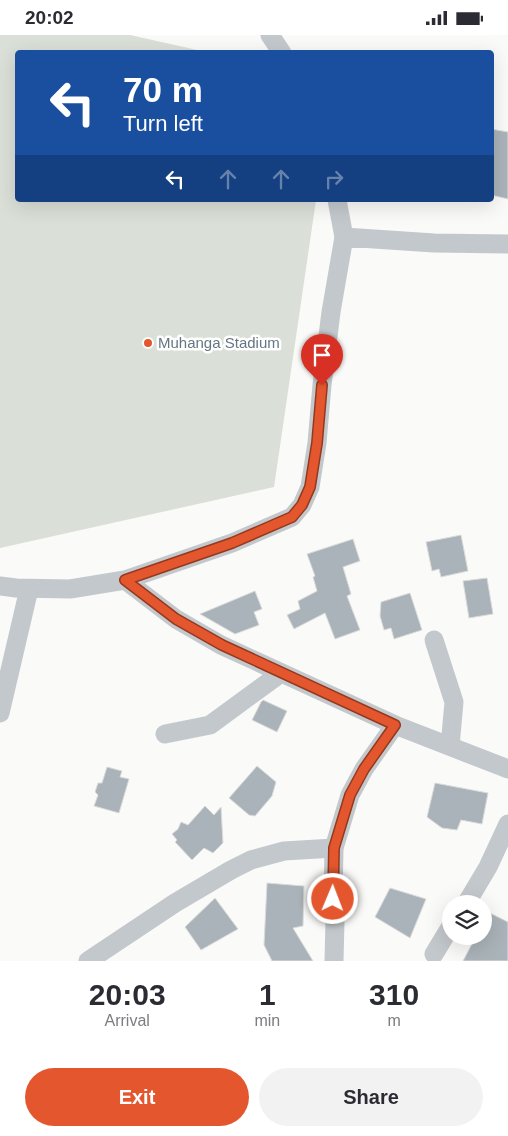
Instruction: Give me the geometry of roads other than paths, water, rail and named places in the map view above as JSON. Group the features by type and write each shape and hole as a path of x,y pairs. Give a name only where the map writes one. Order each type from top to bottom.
{"street":[{"path":"270,35 280,50"},
{"path":"0,586 29,589 70,589 125,580 232,543 292,517 302,505 310,487 317,443 331,312 344,237 337,202"},
{"path":"344,237 434,243 508,244"},
{"path":"125,580 176,619 222,645 395,725 508,769"},
{"path":"0,713 29,589"},
{"path":"434,640 454,703 450,746"},
{"path":"164,734 210,725 281,673"},
{"path":"334,961 336,921 333,899 334,848 350,795 364,769 395,725"},
{"path":"471,895 508,825"},
{"path":"88,961 175,903 237,867 269,854 284,851 334,848"},
{"path":"434,954 442,941"}],"place":[{"name":"Muhanga Stadium","path":"148,343"}]}
